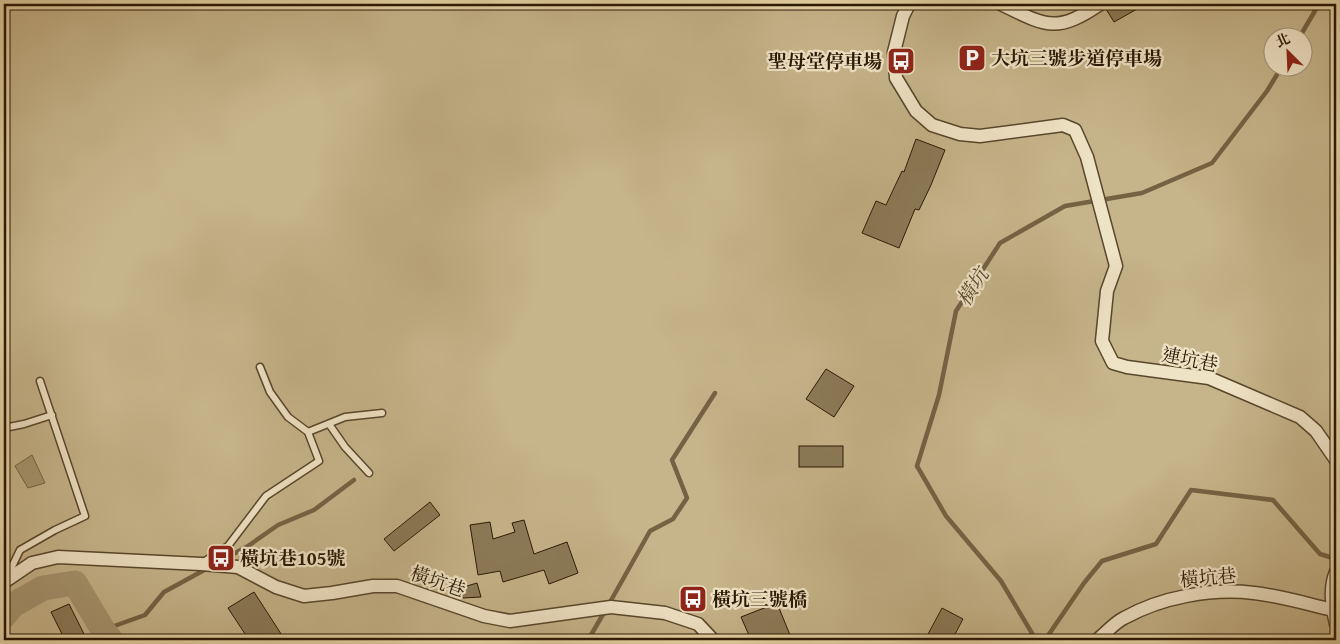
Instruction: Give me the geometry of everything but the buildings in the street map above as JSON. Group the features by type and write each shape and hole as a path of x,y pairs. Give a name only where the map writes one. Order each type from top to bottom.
{"street":[{"name":"連坑巷","path":"909,4 903,16 894,52 896,78 916,111 926,121 932,125 960,134 980,136 1063,125 1075,130 1087,157 1116,266 1107,291 1102,341 1112,363 1127,367 1209,378 1300,417 1316,431 1336,460"},
{"path":"1001,4 1030,18 1052,24 1066,23 1082,16 1100,4"},
{"name":"橫坑巷","path":"4,581 32,563 58,557 238,567 276,587 304,596 332,594 373,586 397,586 484,616 510,621 611,607 665,613 698,624 713,640"},
{"path":"1334,576 1333,610 1336,624"},
{"name":"橫坑巷","path":"1097,640 1122,619 1158,602 1203,593 1252,593 1333,610"}],"lane":[{"path":"201,564 228,546 266,496 319,461 308,432 288,417 270,392 260,367"},
{"path":"4,581 20,550 85,516 40,381"},
{"path":"308,432 345,417 382,413"},
{"path":"4,428 52,415"},
{"path":"329,424 345,447 369,473"}],"shaded area":[{"path":"4,4 1336,4 1336,640 4,640"},
{"path":"32,455 45,483 28,488 15,466"}],"waterway":[{"name":"橫坑","path":"1305,28 1319,4"},
{"name":"橫坑","path":"1036,640 1001,581 946,516 917,466 939,395 956,311 1000,243 1065,206 1142,193 1212,163 1275,78"},
{"path":"609,604 650,531 673,519 687,498 672,460 715,393"},
{"path":"219,562 248,546 278,525 314,510 354,480"},
{"path":"1045,640 1084,583 1102,561 1156,544 1191,490 1273,500 1320,554 1336,559"},
{"path":"103,630 145,615 164,592 208,568"},
{"name":"橫坑","path":"4,616 13,605 43,588 75,583 111,640"},
{"path":"588,640 605,611"}],"place":[{"name":"大坑三號步道停車場","path":"972,58"},
{"name":"聖母堂停車場","path":"901,61"},
{"name":"橫坑巷105號","path":"221,558"},
{"name":"橫坑三號橋","path":"693,599"}]}
